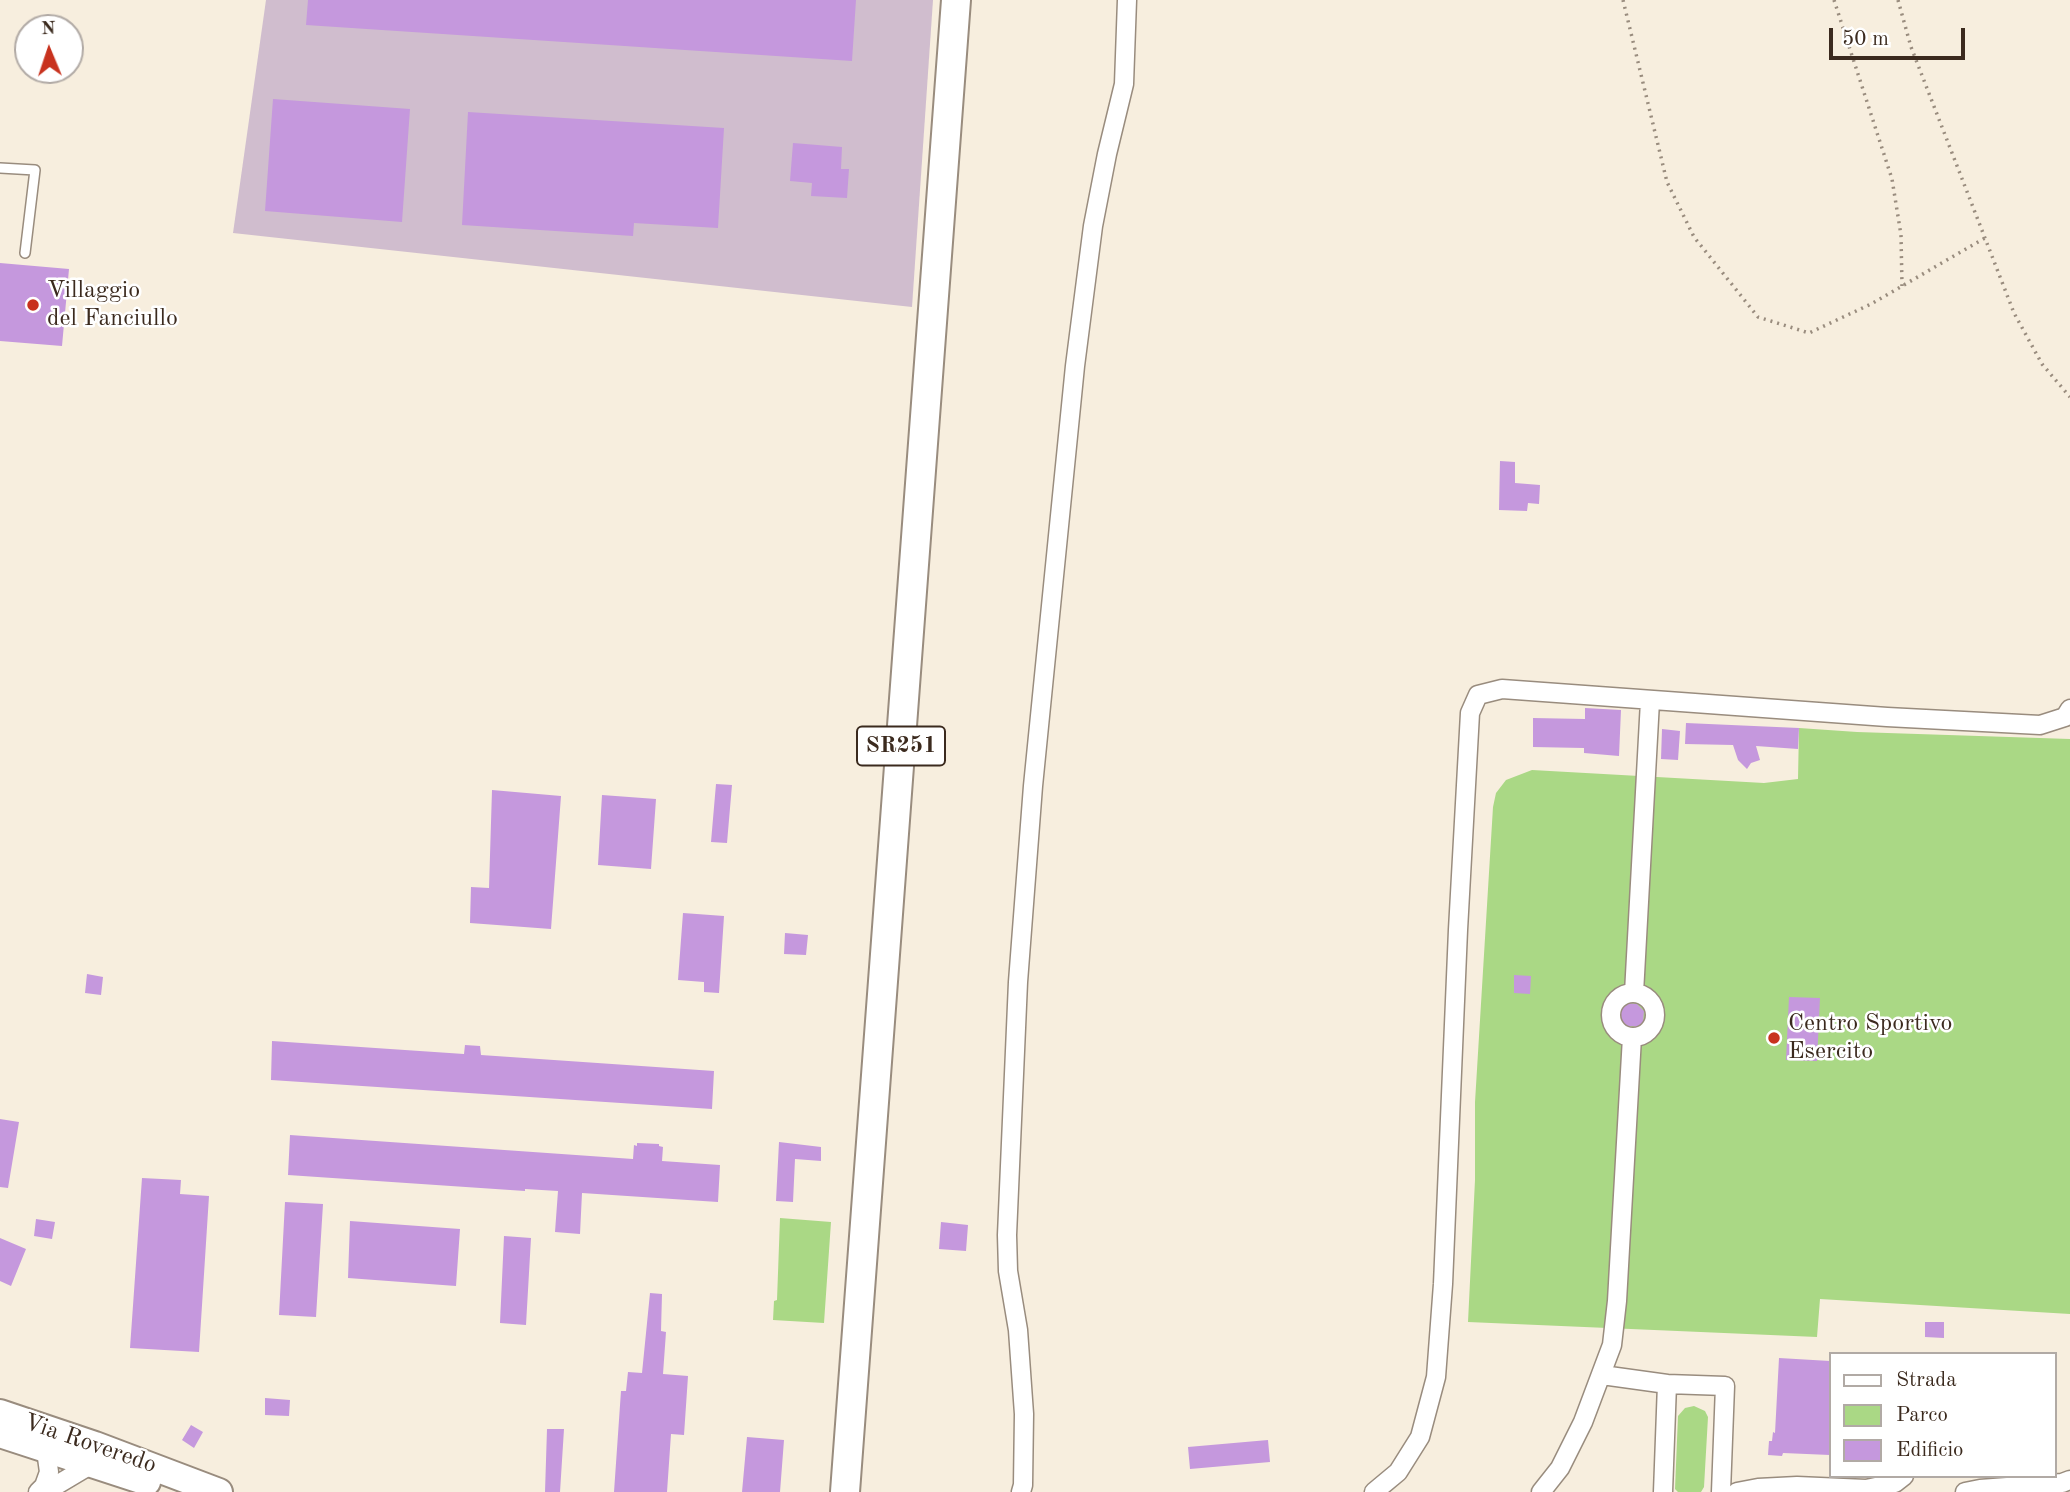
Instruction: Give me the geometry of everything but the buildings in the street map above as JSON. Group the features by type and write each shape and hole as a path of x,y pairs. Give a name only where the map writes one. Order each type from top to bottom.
{"main road":[{"name":"SR251","path":"845,1492 957,0"},
{"name":"Via Roveredo","path":"0,1413 95,1445 219,1492"},
{"name":"Via Roveredo","path":"0,1434 179,1492"}],"street":[{"path":"1024,1490 1024,1413 1018,1330 1008,1270 1007,1235 1019,969 1033,786 1075,366 1093,226 1124,84 1127,0"},
{"path":"1374,1492 1398,1472 1420,1437 1436,1377 1443,1284 1470,713 1478,695 1502,689 1887,717 2040,725 2065,717 2070,709"},
{"path":"1634,993 1650,701"},
{"path":"1634,993 1648,999 1653,1005 1654,1020 1646,1032 1632,1037 1619,1032 1611,1014 1621,996 1634,993"},
{"path":"1541,1492 1560,1468 1583,1422 1612,1345 1617,1301 1632,1037"},
{"path":"1602,1375 1667,1384 1725,1386 1721,1492"},
{"path":"1663,1492 1667,1384"},
{"path":"0,1424 27,1433 45,1443 49,1472 44,1486 38,1492"},
{"path":"45,1492 92,1464"},
{"path":"1737,1492 1797,1486 1866,1489 1895,1483 1901,1478"},
{"path":"1965,1492 2070,1480"}],"lane":[{"path":"0,168 35,170 25,253"}],"path":[{"path":"1623,0 1667,182 1694,237 1758,317 1809,333 1871,304 1985,238"},
{"path":"1834,0 1892,178 1901,235 1902,286"},
{"path":"1898,0 1911,47 2014,313 2042,364 2070,397"}],"shaded area":[{"path":"266,0 933,0 912,307 233,233"}],"green space":[{"name":"Centro Sportivo Esercito","path":"1799,728 2070,739 2070,1314 1820,1299 1817,1337 1468,1322 1475,1180 1475,1102 1496,793 1506,780 1532,770 1764,783 1798,779"},
{"path":"780,1218 831,1222 824,1323 773,1320 774,1301 777,1300"},
{"path":"1694,1406 1705,1411 1708,1417 1704,1487 1701,1492 1678,1492 1675,1489 1678,1416 1685,1408"}],"place":[{"name":"Villaggio del Fanciullo","path":"33,305"},
{"name":"Centro Sportivo Esercito","path":"1774,1038"}]}
